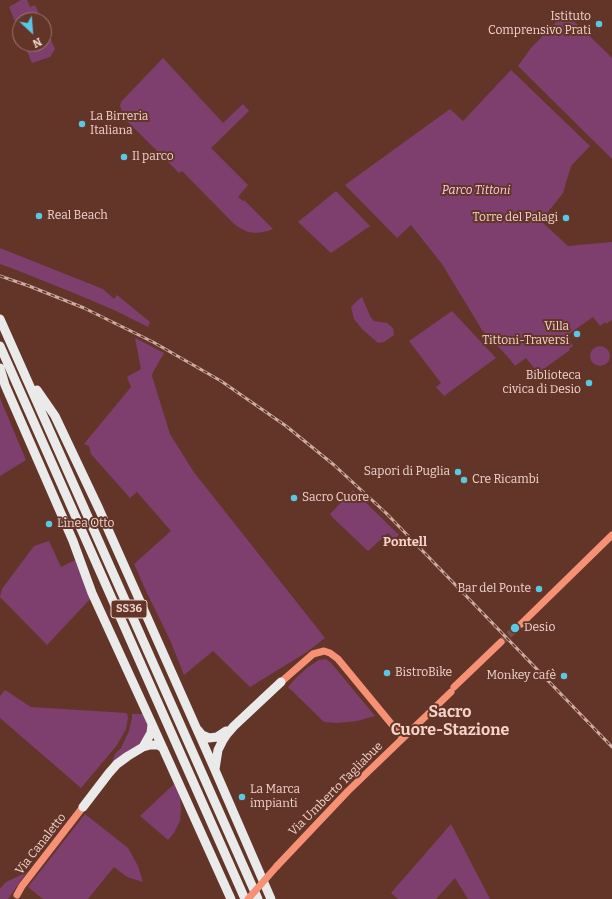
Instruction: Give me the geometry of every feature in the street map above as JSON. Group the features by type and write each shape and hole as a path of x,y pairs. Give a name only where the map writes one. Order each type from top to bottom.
{"highway":[{"name":"SS36","path":"0,318 258,899"},
{"name":"SS36","path":"0,346 246,899"},
{"path":"0,368 3,386 73,541 92,593 231,899"},
{"path":"24,372 55,416 63,432 99,509 271,899"},
{"path":"215,770 218,750 223,740 234,726 281,682"},
{"path":"143,747 151,733 152,724"},
{"path":"196,728 209,738 217,737 234,726"},
{"path":"83,807 117,764 143,747 158,745 163,748"}],"street":[{"path":"521,624 612,535"},
{"name":"Via Umberto Tagliabue","path":"246,899 348,791 443,699 451,689 501,642"},
{"path":"281,682 313,654 324,651 330,653 338,659 403,738"},
{"name":"Via Canaletto","path":"16,898 22,886 83,807"}],"green space":[{"path":"21,0 27,0 30,7 35,5 38,12 12,12 12,14 9,7"},
{"path":"565,13 612,58 612,159 518,66 531,48"},
{"path":"52,42 55,49 50,57 32,63 27,52 52,52"},
{"path":"163,58 223,123 243,104 249,111 211,148 248,185 238,197 243,201 244,200 273,229 256,233 248,232 234,224 182,171 179,173 126,120 122,113 120,105 121,102"},
{"name":"Parco Tittoni","path":"511,70 590,146 571,166 563,193 541,221 568,246 612,242 612,320 606,324 605,322 600,326 593,317 566,336 573,346 569,349 570,350 538,373 526,358 515,366 482,330 442,264 411,225 397,238 345,185 450,109 463,121"},
{"path":"336,191 370,226 331,253 298,222"},
{"path":"0,248 103,289 114,299 117,295 150,322 148,327 114,310 0,264"},
{"path":"362,297 370,316 374,321 387,323 393,328 394,335 384,342 378,343 362,329 354,319 351,307"},
{"path":"452,311 496,358 444,396 436,387 441,383 409,341"},
{"path":"135,338 164,353 152,376 170,434 193,471 325,638 307,652 250,687 213,651 184,675 170,640 134,564 171,531 137,492 130,498 91,454 89,446 84,444 131,387 127,377 141,369"},
{"path":"600,346 607,349 610,356 607,363 600,366 593,363 590,356 593,349"},
{"path":"0,398 26,460 0,476"},
{"path":"353,490 399,535 394,539 388,533 368,551 333,518 330,514"},
{"path":"49,541 61,567 75,560 91,598 47,645 0,597 2,589 34,546"},
{"path":"326,659 332,664 375,716 357,721 337,723 324,722 288,687 308,667 319,660"},
{"path":"5,690 31,707 127,713 128,718 126,729 117,745 81,788 0,718 0,696"},
{"path":"132,714 144,714 148,728 145,736 139,744 111,765 115,754 121,748 129,731"},
{"path":"174,784 180,797 180,821 174,833 168,840 140,816"},
{"path":"85,814 128,848 138,866 143,882 127,877 114,867 88,899 43,899 28,887"},
{"path":"451,824 490,899 468,899 455,878 436,899 398,899 391,893"},
{"path":"27,872 8,899 0,899 0,889 6,882"}],"tunnel":[{"path":"501,642 521,624"}],"railway":[{"path":"0,276 84,308 153,342 221,381 286,426 334,465 386,513 612,747"}],"place":[{"name":"Istituto Comprensivo Prati","path":"599,24"},
{"name":"La Birreria Italiana","path":"82,124"},
{"name":"Il parco","path":"124,157"},
{"name":"Real Beach","path":"39,216"},
{"name":"Torre del Palagi","path":"566,218"},
{"name":"Villa Tittoni-Traversi","path":"577,334"},
{"name":"Biblioteca civica di Desio","path":"589,383"},
{"name":"Sapori di Puglia","path":"458,472"},
{"name":"Cre Ricambi","path":"464,480"},
{"name":"Sacro Cuore","path":"294,498"},
{"name":"Linea Otto","path":"49,524"},
{"name":"Bar del Ponte","path":"539,589"},
{"name":"Desio","path":"515,628"},
{"name":"BistroBike","path":"387,673"},
{"name":"Monkey cafè","path":"564,676"},
{"name":"La Marca impianti","path":"242,797"}],"district":[{"name":"Pontell","path":"405,542"},
{"name":"Sacro Cuore-Stazione","path":"450,722"}]}
